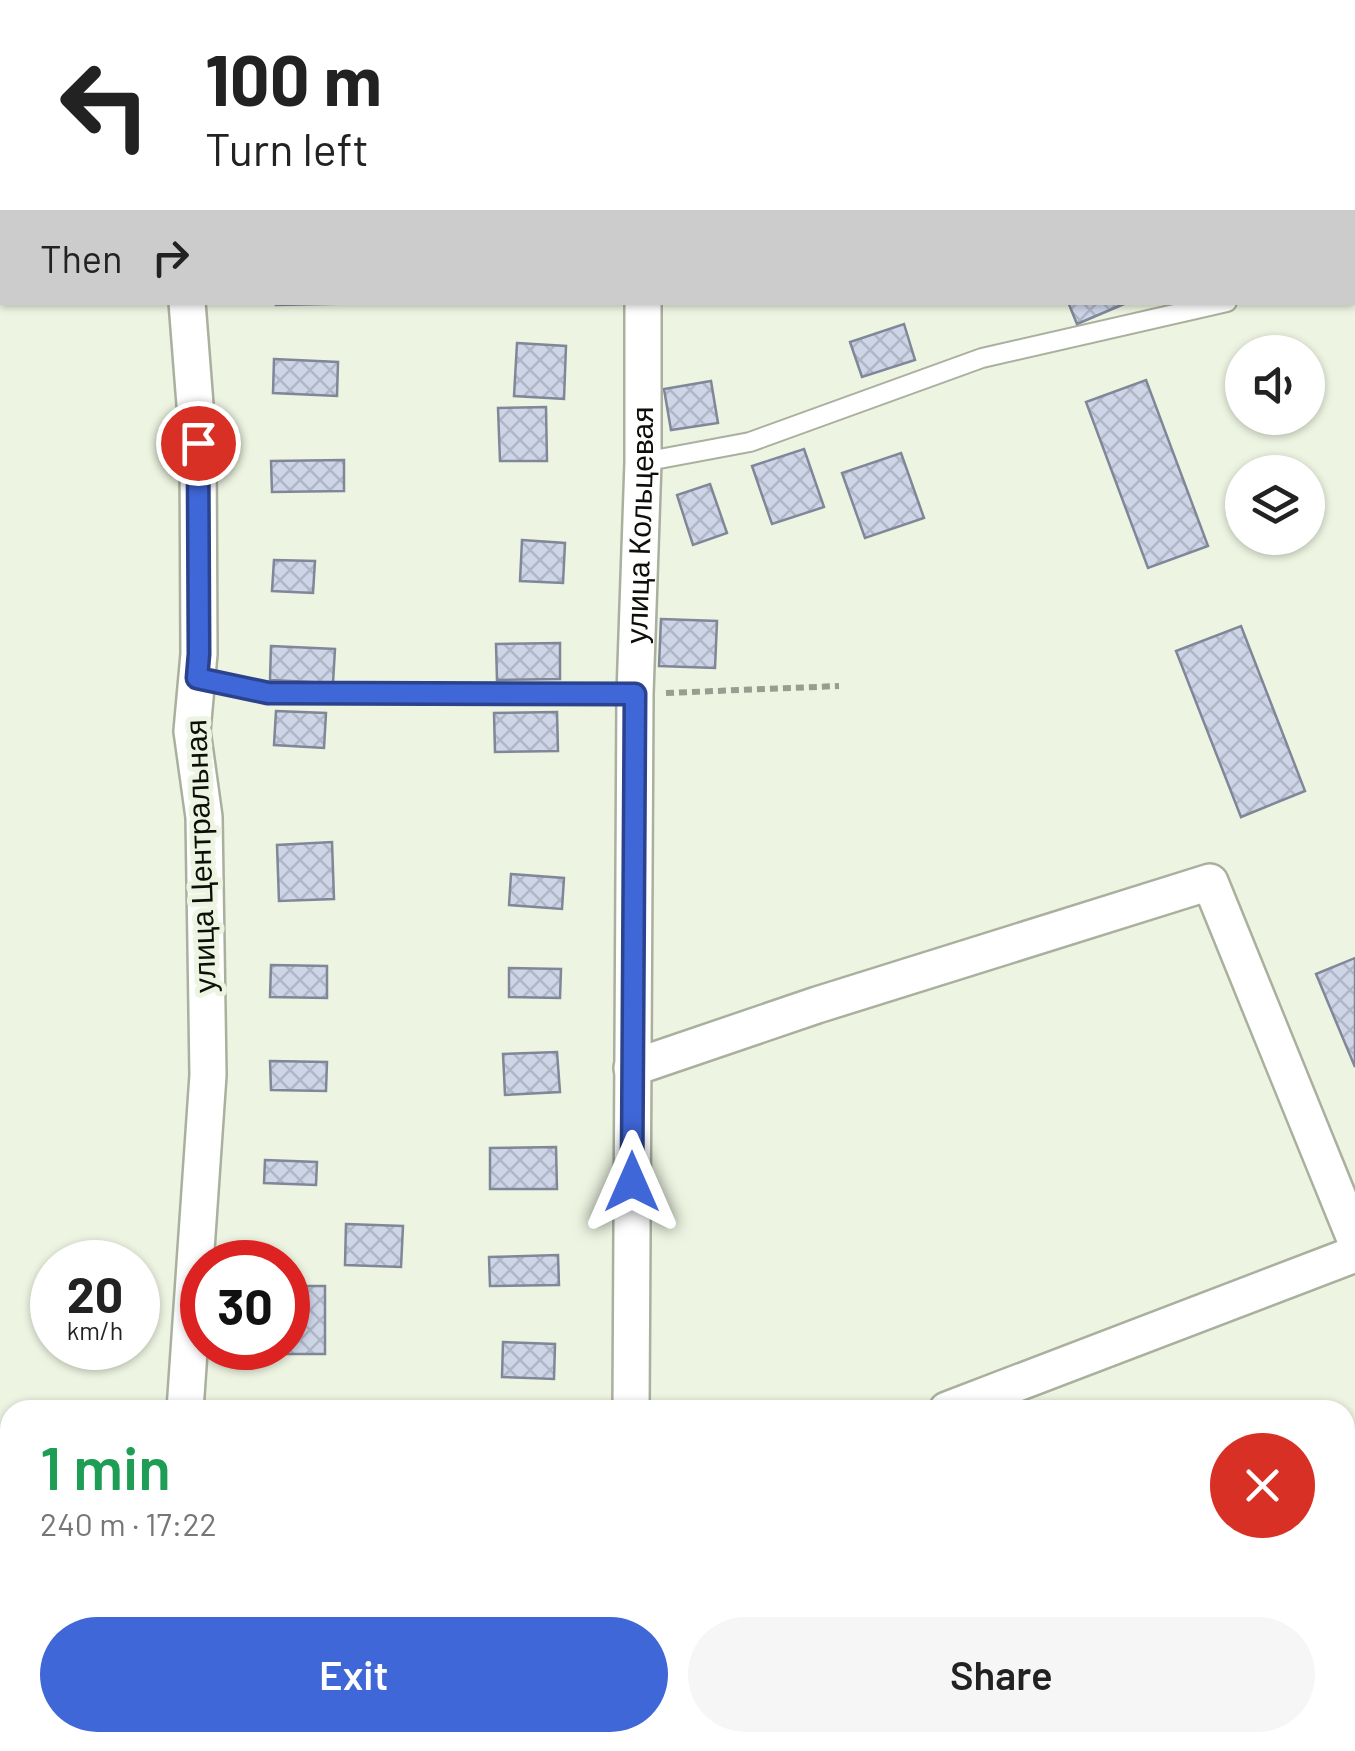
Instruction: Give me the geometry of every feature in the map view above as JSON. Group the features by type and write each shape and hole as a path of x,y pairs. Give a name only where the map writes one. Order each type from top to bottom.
{"street":[{"name":"улица Центральная","path":"186,305 198,443 199,654 192,731 204,817 208,1074 186,1400"},
{"name":"улица Кольцевая","path":"630,1400 635,694 643,462 643,305"},
{"path":"632,1068 816,1005 1210,882 1355,1239"},
{"path":"973,1400 1355,1254"}],"lane":[{"path":"643,462 750,442 982,358 1214,305"},
{"path":"197,678 268,693 635,694"}],"path":[{"path":"635,694 839,686"}],"building":[{"path":"1069,305 1122,305 1077,324"},
{"path":"904,324 915,360 862,377 850,342"},
{"path":"517,343 566,346 564,399 514,396"},
{"path":"274,359 338,362 337,396 273,393"},
{"path":"1146,380 1208,546 1148,568 1086,402"},
{"path":"711,381 718,423 671,430 664,389"},
{"path":"546,407 547,461 500,461 498,408"},
{"path":"804,449 824,507 772,524 752,466"},
{"path":"901,453 924,518 865,538 842,473"},
{"path":"344,460 344,491 272,492 271,461"},
{"path":"710,484 727,533 693,545 677,495"},
{"path":"522,540 565,543 563,583 520,581"},
{"path":"274,560 315,561 313,593 272,591"},
{"path":"661,619 717,621 715,668 659,666"},
{"path":"1241,626 1305,791 1241,817 1176,651"},
{"path":"560,643 560,679 497,680 496,644"},
{"path":"271,646 335,649 333,683 270,680"},
{"path":"276,711 326,713 324,748 274,745"},
{"path":"557,712 558,751 495,752 494,713"},
{"path":"332,842 334,899 279,901 277,845"},
{"path":"511,874 564,878 562,909 509,905"},
{"path":"1355,958 1355,1067 1316,974"},
{"path":"271,965 327,966 327,998 270,997"},
{"path":"509,968 561,969 560,998 509,997"},
{"path":"557,1052 560,1092 505,1095 503,1054"},
{"path":"270,1061 327,1062 326,1091 271,1090"},
{"path":"556,1147 557,1189 490,1189 490,1148"},
{"path":"265,1160 317,1162 316,1185 264,1183"},
{"path":"346,1224 403,1226 401,1267 345,1265"},
{"path":"558,1255 559,1285 490,1286 489,1257"},
{"path":"310,1286 325,1286 325,1354 310,1354"},
{"path":"503,1342 555,1344 554,1379 502,1377"}],"route":[{"path":"198,443 197,678 268,693 635,694 632,1182"}]}
